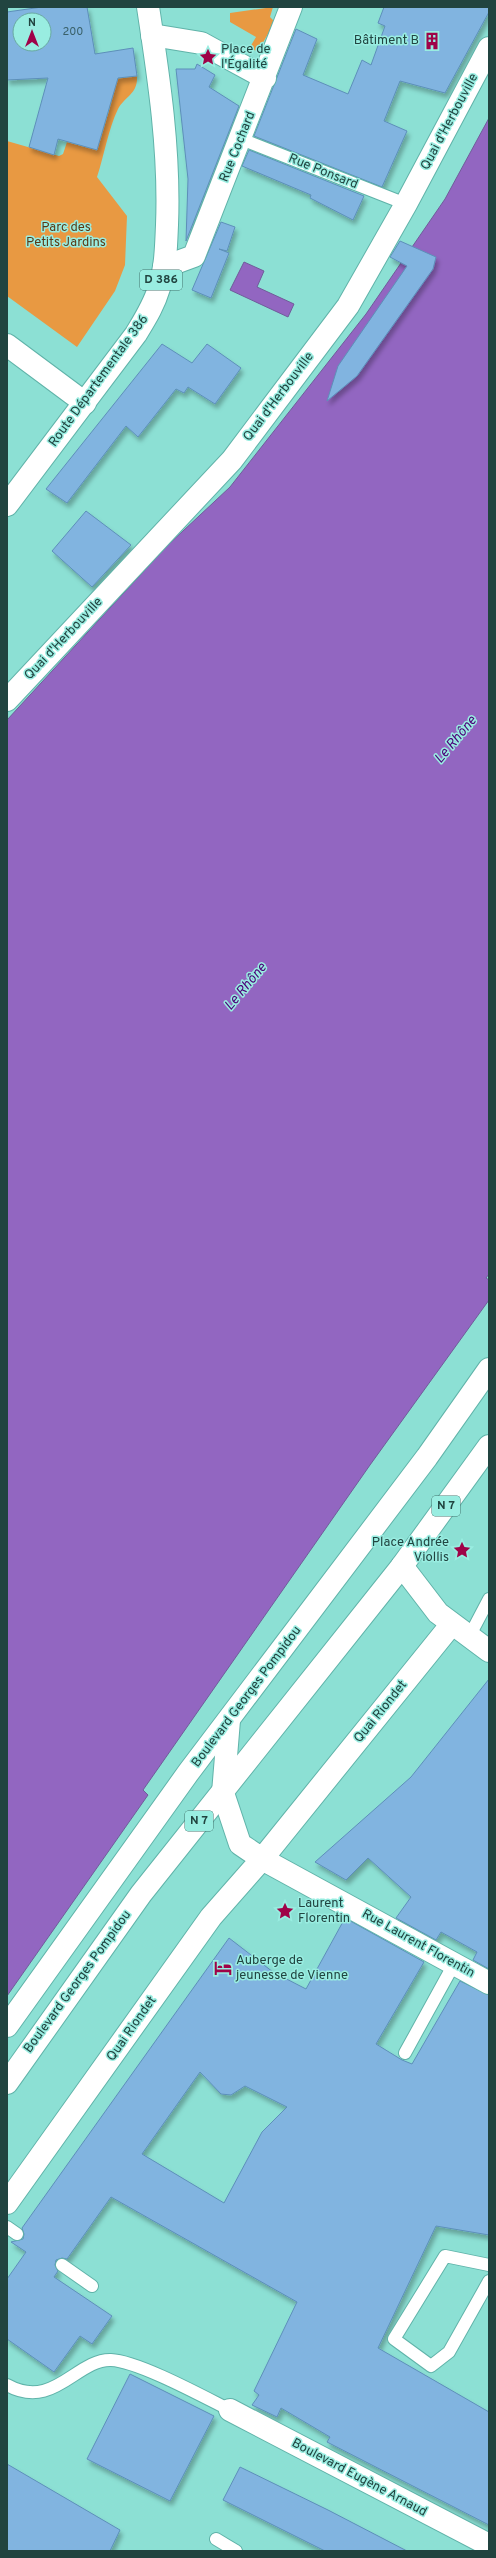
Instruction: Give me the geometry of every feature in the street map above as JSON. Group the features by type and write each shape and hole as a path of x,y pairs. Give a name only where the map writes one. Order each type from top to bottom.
{"street":[{"name":"Route Départementale 386","path":"7,505 136,334 153,306 164,267 168,211 167,158 148,7"},
{"name":"Rue Cochard","path":"164,267 194,256 265,78 291,7"},
{"path":"152,35 201,43 265,78"},
{"name":"Quai d'Herbouville","path":"7,700 232,460 348,306 406,204 489,48"},
{"path":"7,345 85,403"},
{"name":"Boulevard Georges Pompidou","path":"7,2026 229,1720 427,1457 489,1369"},
{"name":"Boulevard Georges Pompidou","path":"7,2083 141,1894 223,1793 402,1566 489,1446"},
{"path":"402,1566 431,1605 460,1631 489,1651"},
{"name":"Quai Riondet","path":"7,2202 211,1917 460,1631"},
{"path":"229,1720 223,1793 240,1844 262,1859"},
{"name":"Rue Laurent Florentin","path":"262,1859 489,1983"},
{"name":"Boulevard Eugène Arnaud","path":"230,2410 489,2545"}],"lane":[{"name":"Rue Ponsard","path":"241,139 406,204"},
{"path":"460,1631 489,1599"},
{"path":"405,2053 454,1964"},
{"path":"7,2227 17,2234"},
{"path":"489,2266 445,2256 394,2339 431,2366 450,2352 489,2281"},
{"path":"62,2265 92,2286"},
{"path":"7,2385 34,2392 57,2387 86,2369 111,2360 146,2370 230,2410"},
{"path":"216,2539 236,2551"}],"green space":[{"path":"273,7 270,17 275,22 258,51 249,49 256,37 230,22 230,13"},
{"name":"Parc des Petits Jardins","path":"137,76 137,82 133,91 118,109 109,134 97,177 127,216 125,265 115,291 77,347 7,296 7,141 59,156 63,154 67,142 97,150 110,107 79,98 83,83"}],"water":[{"name":"Le Rhône","path":"489,118 489,1274 486,1278 489,1280 489,1300 370,1465 143,1790 148,1795 7,1996 7,720 168,545 230,487 366,314 445,199"},
{"path":"244,262 264,271 257,287 294,304 288,317 230,290"}],"building":[{"path":"42,7 87,7 95,54 133,48 137,76 118,78 97,150 58,139 54,155 29,147 48,78 7,80 7,12"},
{"path":"384,7 489,7 489,12 445,93 400,81 384,121 407,131 382,187 254,136 296,29 317,39 303,75 348,94 362,60 371,65 385,26 378,23"},
{"path":"197,64 215,75 209,87 239,106 186,241 188,179 176,69 195,69"},
{"path":"249,150 364,196 353,220 310,198 311,195 242,166"},
{"path":"221,222 235,227 227,251 219,249 229,253 211,298 192,290"},
{"path":"400,241 436,257 433,269 357,376 327,401 338,366 407,266 390,257"},
{"path":"162,344 192,363 207,344 241,368 215,404 188,387 184,393 176,389 138,437 126,426 67,503 46,489"},
{"path":"86,511 131,545 92,587 52,551"},
{"path":"489,1679 489,1969 473,1960 477,1952 441,1932 436,1940 396,1918 411,1897 368,1858 346,1880 315,1862 411,1777"},
{"path":"345,1918 424,1962 376,2044 402,2060 412,2064 460,1981 489,1995 489,2235 436,2226 378,2348 489,2412 489,2525 327,2442 330,2437 281,2408 277,2417 252,2405 259,2395 254,2391 297,2302 111,2197 67,2259 62,2258 56,2260 55,2265 58,2271 54,2277 112,2316 92,2344 80,2336 54,2372 7,2339 7,2279 26,2252 11,2242 23,2239 24,2234 22,2228 229,1938 273,1972 306,1989","holes":["200,2072 221,2094 231,2095 245,2086 287,2107 262,2132 224,2203 142,2154"]},
{"path":"130,2374 214,2416 170,2501 87,2459"},
{"path":"7,2464 120,2530 110,2551 7,2551"},
{"path":"240,2467 407,2551 325,2551 223,2500"}],"place":[{"name":"Bâtiment B","path":"432,41"},
{"name":"Place de l'Égalité","path":"208,57"},
{"name":"Place Andrée Viollis","path":"462,1550"},
{"name":"Laurent Florentin","path":"285,1911"},
{"name":"Auberge de jeunesse de Vienne","path":"223,1968"}]}
